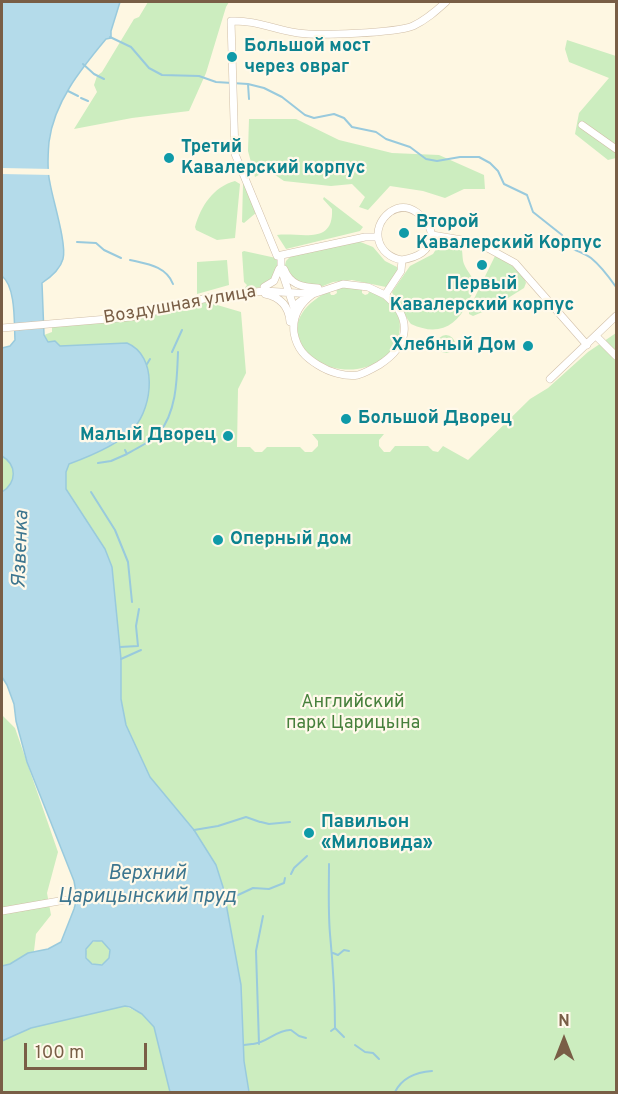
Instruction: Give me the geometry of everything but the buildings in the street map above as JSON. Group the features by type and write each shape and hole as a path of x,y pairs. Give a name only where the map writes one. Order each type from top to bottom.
{"street":[{"path":"377,237 365,237 278,256 236,154 231,21 246,20 299,33 399,29 412,26 428,17 446,2"},
{"path":"582,124 616,149"},
{"path":"400,208 410,208 418,213 424,219 432,235 431,243 426,251 402,261 384,252 377,237 383,220 391,211 400,208"},
{"path":"432,235 475,243 515,262 586,345"},
{"path":"281,256 281,269 295,310 294,332 297,343 307,359 337,373 358,375 388,359 401,345 404,338 405,325 400,311 385,295 401,271 402,261"},
{"path":"284,268 296,285 303,288 318,288 295,310 290,321 288,310 283,303 265,294 264,291 264,287 274,281 281,269 284,268"},
{"name":"Воздушная улица","path":"3,328 50,326 131,317 205,299 264,291 311,294 330,287 356,284 368,286 385,295"},
{"path":"550,379 616,316"},
{"path":"596,336 616,356"},
{"path":"2,911 65,900"}],"green space":[{"path":"148,2 229,2 206,73 189,111 132,118 74,129 97,92 94,85 97,76 102,72 134,19 139,17"},
{"path":"567,40 616,56 616,158 608,160 575,134 579,113 609,78 569,62 565,49"},
{"path":"249,119 296,119 339,140 392,153 439,155 484,175 485,189 464,189 445,198 423,191 390,186 368,210 359,207 365,197 352,184 331,186 284,181 268,170 255,177 248,151"},
{"path":"235,181 240,184 235,238 217,240 196,230 198,219 209,198 220,188"},
{"path":"243,184 257,212 244,223 242,222"},
{"path":"324,197 363,227 360,231 286,249 277,235 314,235 322,233 327,228 331,221 332,209 323,199"},
{"path":"445,239 456,241 461,246 464,264 474,282 473,290 463,312 451,324 437,329 420,328 411,324 392,292 410,266 433,254"},
{"path":"358,241 373,247 385,261 397,267 398,270 386,287 352,280 333,282 318,288 303,287 284,269 286,261 291,256"},
{"path":"242,252 276,258 279,265 278,276 264,287 244,289 247,285 244,282"},
{"path":"495,256 518,270 526,283 524,288 492,308 473,316 469,314 469,309"},
{"path":"227,260 229,285 197,294 197,262"},
{"path":"336,288 362,288 362,293 365,295 370,290 389,303 397,313 400,326 397,343 388,355 361,368 341,369 322,363 307,353 299,339 298,323 307,307 329,291 331,295 334,295 337,293"},
{"name":"Английский парк Царицына","path":"205,299 207,302 241,312 246,373 238,389 237,447 250,447 255,452 262,452 267,447 300,447 305,452 312,452 318,446 318,441 312,434 384,434 379,440 379,446 384,452 390,452 395,446 428,446 438,452 443,446 468,460 530,399 548,388 588,352 616,333 616,1092 208,1092 35,373 44,335 52,332 52,325 111,320"},
{"path":"446,335 452,338 455,344 452,350 446,353 440,350 437,344 440,338"},
{"path":"2,456 13,469 13,479 2,492"},
{"path":"2,715 15,728 58,852 47,893 51,915 36,934 34,951 3,966"},
{"path":"98,941 107,944 110,953 107,962 98,965 89,962 86,953 89,944"},
{"path":"125,1006 142,1014 154,1027 170,1092 2,1092 2,1041 31,1028"}],"water":[{"name":"Верхний Царицынский пруд","path":"2,2 120,2 111,38 106,39 70,87 56,113 52,127 48,173 64,252 62,263 52,276 42,283 44,335 48,342 55,341 60,346 127,343 137,349 148,370 148,395 140,419 134,428 112,445 69,464 66,472 66,489 105,549 112,567 121,659 121,699 126,725 150,777 194,830 216,865 223,887 241,985 244,1061 249,1092 170,1092 154,1027 142,1014 130,1007 125,1006 31,1028 2,1041 2,966 28,953 48,949 61,942 77,898 74,881 27,762 14,704 2,677 2,492 13,479 13,469 2,456 2,348 10,346 15,340 12,297 7,281 2,276","holes":["93,941 102,941 110,950 109,958 102,965 92,964 86,958 86,949"]}],"pier":[{"path":"2,168 52,169 52,175 2,174"}],"waterway":[{"path":"110,37 131,47 149,68 162,75 199,76 216,82 248,84 264,88 282,97 305,115 314,118 334,114 344,118 352,127 376,132 386,139 410,147 426,159 437,161 460,157 479,157 498,171 504,184 527,195 533,212 562,235 566,244 595,261 616,287"},
{"path":"83,64 104,79"},
{"path":"248,84 249,99"},
{"path":"68,91 78,96"},
{"path":"81,98 88,101"},
{"path":"77,242 96,243 104,250 121,258"},
{"path":"130,260 161,270 166,273 173,284"},
{"path":"172,352 182,330"},
{"path":"127,454 152,439 165,424 175,394 178,352"},
{"path":"147,364 150,359"},
{"path":"98,463 111,461 127,454 125,450"},
{"path":"91,492 115,530 128,562 132,602"},
{"path":"120,647 138,646 136,626 139,609"},
{"path":"121,659 141,650"},
{"path":"194,830 218,826 246,817 260,822"},
{"path":"261,822 269,824 290,822"},
{"path":"291,874 307,856"},
{"path":"329,864 329,917 335,1016 335,1028 331,1031"},
{"path":"238,895 253,888 269,889 284,883 285,878"},
{"path":"224,897 238,895"},
{"path":"259,1044 256,951 263,916"},
{"path":"333,953 338,955 344,950 349,951"},
{"path":"335,1028 344,1037"},
{"path":"253,1044 290,1030"},
{"path":"291,1030 306,1038"},
{"path":"244,1045 252,1044"},
{"path":"355,1045 365,1052 373,1053 379,1059"},
{"path":"395,1092 410,1077 432,1071"}],"place":[{"name":"Большой мост через овраг","path":"232,57"},
{"name":"Третий Кавалерский корпус","path":"169,158"},
{"name":"Второй Кавалерский Корпус","path":"404,233"},
{"name":"Первый Кавалерский корпус","path":"482,265"},
{"name":"Хлебный Дом","path":"528,346"},
{"name":"Большой Дворец","path":"346,419"},
{"name":"Малый Дворец","path":"228,436"},
{"name":"Оперный дом","path":"218,540"},
{"name":"Павильон «Миловида»","path":"309,833"}],"water label":[{"name":"Язвенка","path":"22,549"}]}
